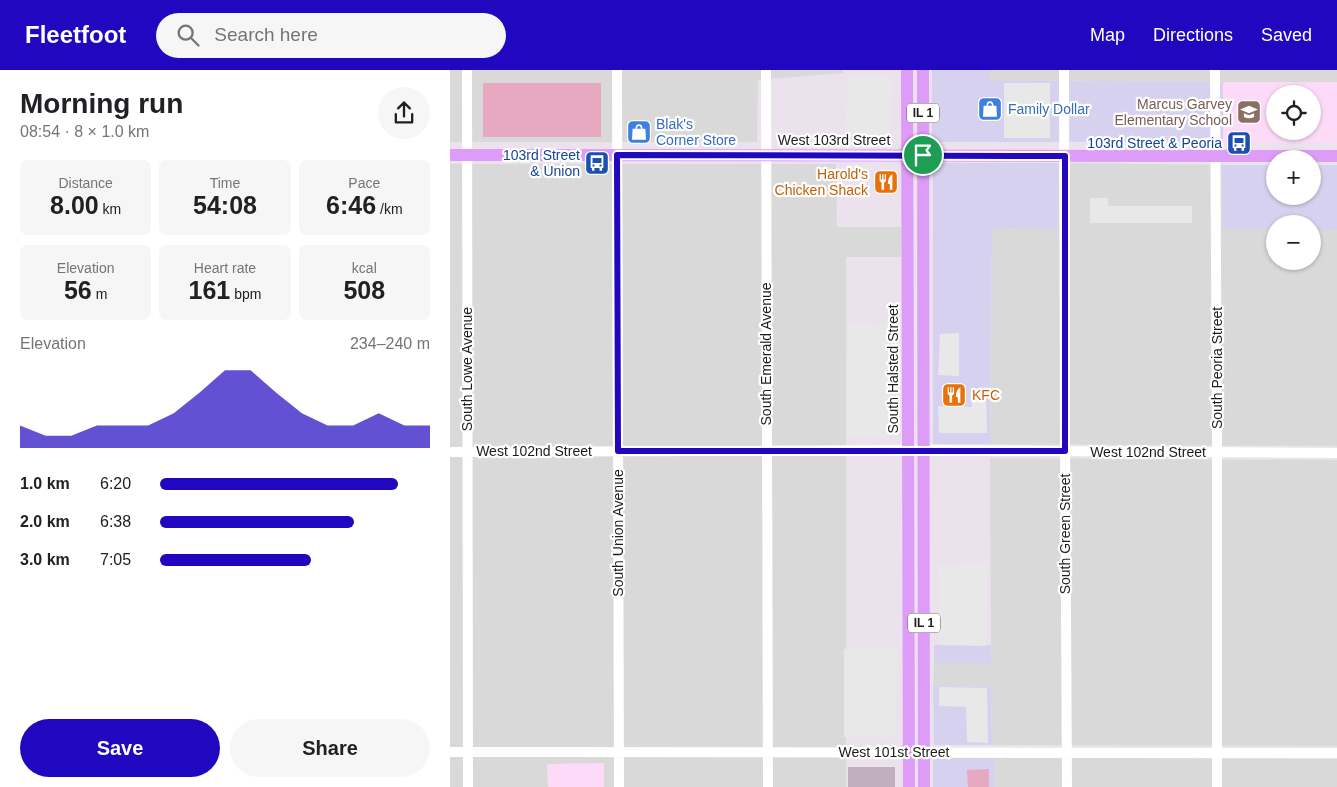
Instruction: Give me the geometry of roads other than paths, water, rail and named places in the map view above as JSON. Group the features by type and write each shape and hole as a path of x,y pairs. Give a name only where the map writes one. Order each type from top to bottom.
{"main road":[{"name":"South Halsted Street","path":"907,70 909,787"},
{"name":"IL 1","path":"923,70 924,787"},
{"name":"West 103rd Street","path":"450,155 1337,156"}],"street":[{"name":"South Lowe Avenue","path":"467,70 468,787"},
{"name":"South Union Avenue","path":"617,70 619,787"},
{"name":"South Emerald Avenue","path":"766,70 768,787"},
{"name":"South Green Street","path":"1064,70 1067,787"},
{"name":"South Peoria Street","path":"1215,70 1217,787"},
{"name":"West 102nd Street","path":"450,452 924,450 1337,453"},
{"name":"West 101st Street","path":"450,752 1337,753"}],"place":[{"name":"Family Dollar","path":"990,109"},
{"name":"Marcus Garvey Elementary School","path":"1249,112"},
{"name":"Blak's Corner Store","path":"639,132"},
{"name":"103rd Street & Peoria","path":"1239,143"},
{"name":"103rd Street & Union","path":"597,163"},
{"name":"Harold's Chicken Shack","path":"886,182"},
{"name":"KFC","path":"954,395"}]}
